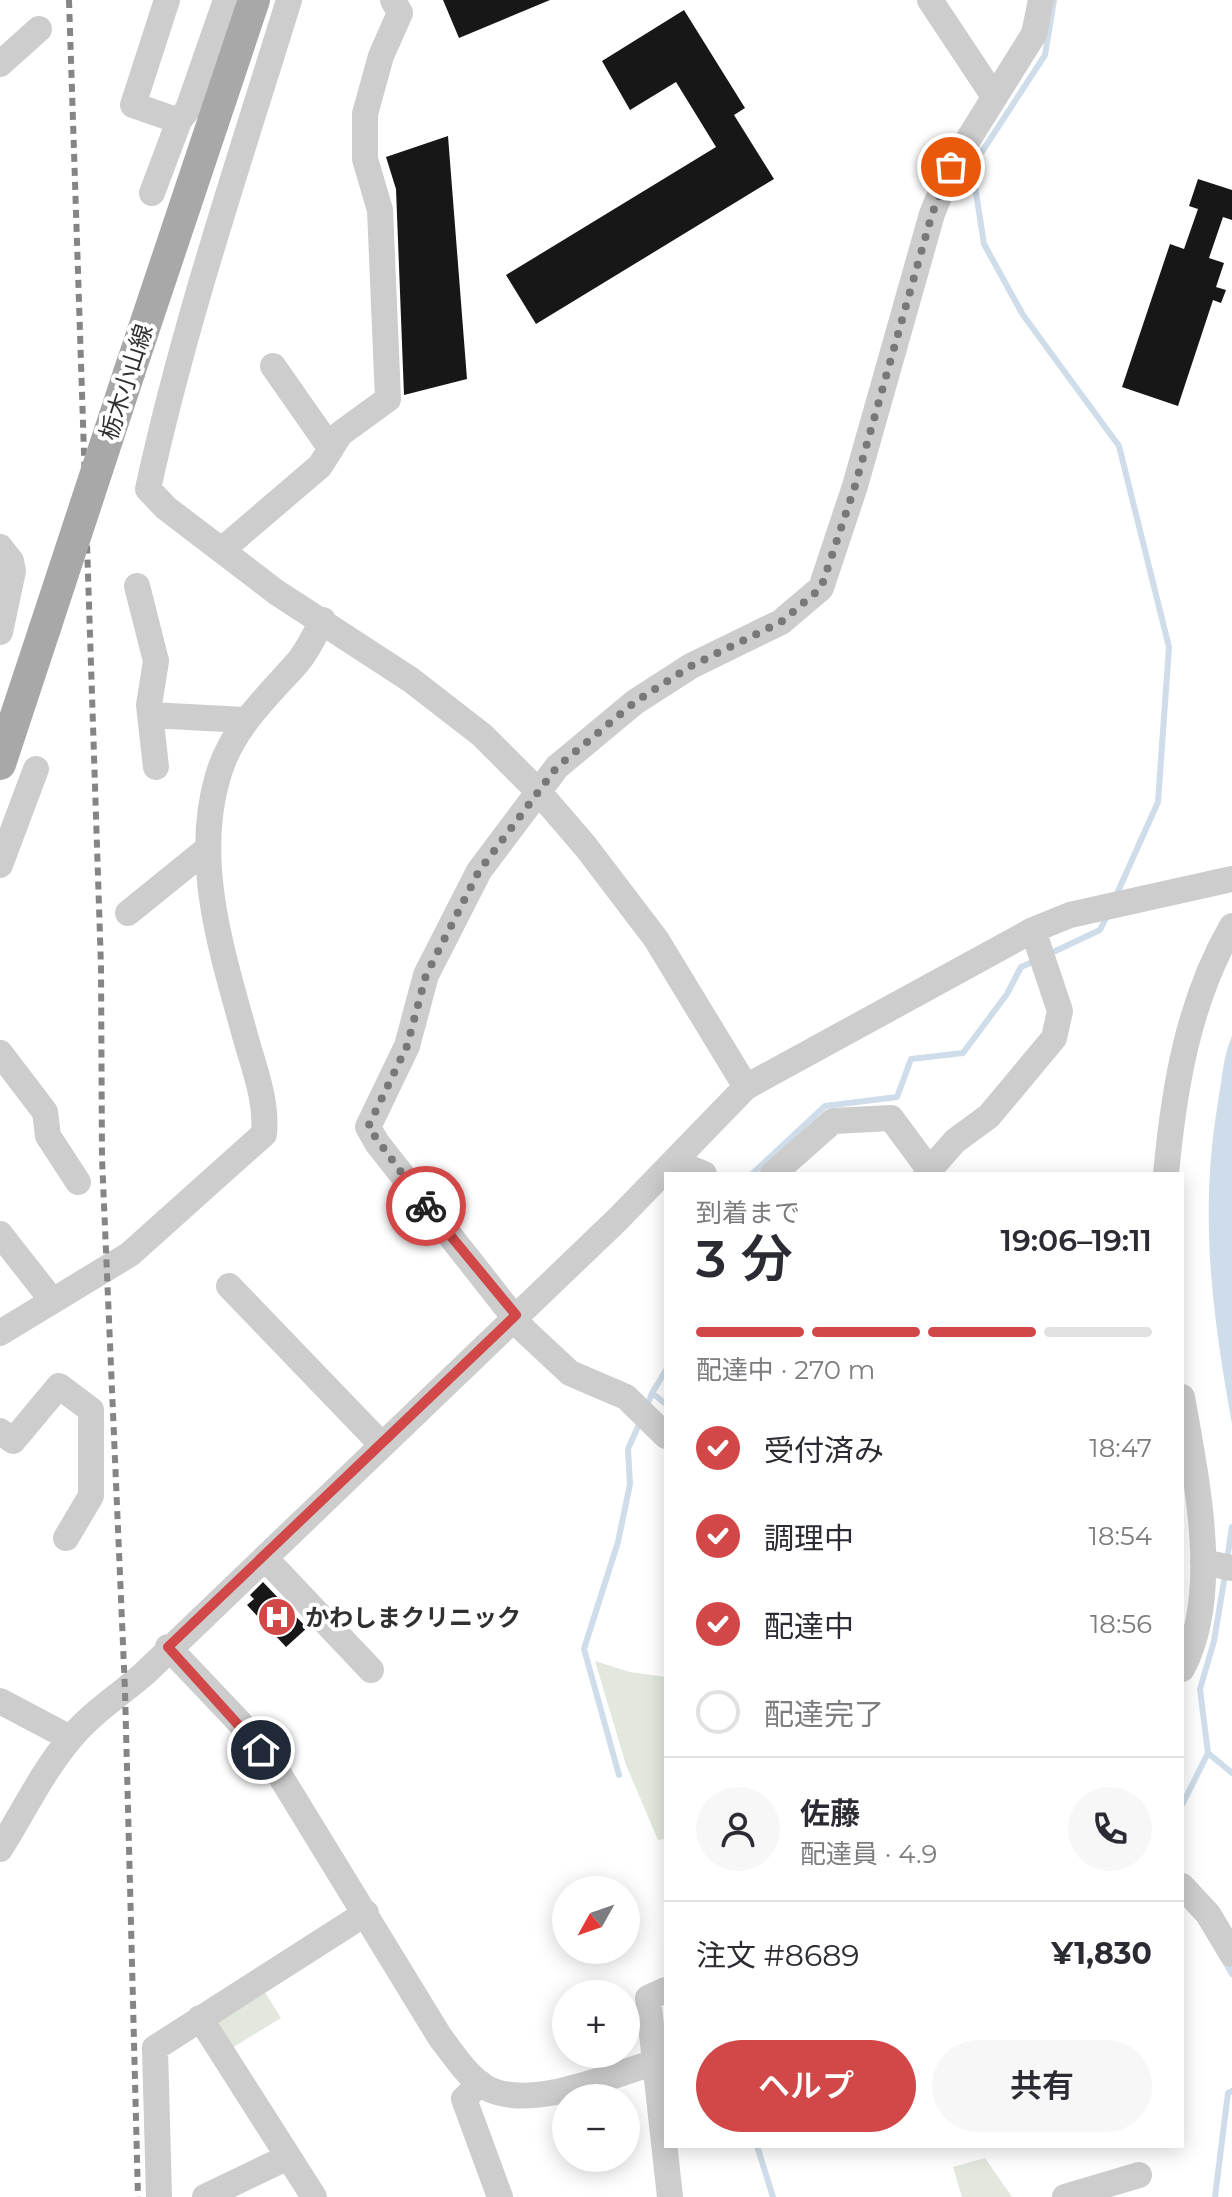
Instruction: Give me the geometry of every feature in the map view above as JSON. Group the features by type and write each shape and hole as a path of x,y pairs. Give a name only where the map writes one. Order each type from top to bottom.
{"main road":[{"name":"栃木小山線","path":"0,764 254,0"}],"street":[{"path":"167,0 133,105 179,121"},
{"path":"152,193 179,121 188,109 226,0"},
{"path":"289,0 199,284 167,399 148,489 166,508 276,592 323,620 482,735 537,790 656,939 746,1087"},
{"path":"223,549 320,466 340,434 388,399 380,210 365,159 365,114 381,56 400,13 393,0"},
{"path":"930,0 993,95"},
{"path":"664,1434 626,1397 570,1373 525,1331 516,1315 424,1204 368,1127 407,1046 426,975 479,871 537,790 557,767 635,702 691,666 781,622 821,588 855,486 932,214 951,167 993,95 1034,34 1041,0"},
{"path":"0,64 39,29"},
{"path":"273,366 331,449"},
{"path":"0,547 11,561 13,571 0,632"},
{"path":"137,586 156,661 150,715 156,767"},
{"path":"0,1333 51,1299 130,1254 264,1134 266,1110 227,970 208,876 207,831 218,775 245,720 299,661 323,620"},
{"path":"150,715 245,720"},
{"path":"0,865 36,769"},
{"path":"128,913 207,849"},
{"path":"665,1172 746,1087 1033,930 1070,915 1232,879"},
{"path":"1166,1172 1173,1104 1184,1048 1201,991 1232,926"},
{"path":"775,1172 798,1148 833,1121 891,1118 927,1171 989,1116 1054,1038 1060,1011 1033,930"},
{"path":"0,1053 45,1112 48,1136 78,1182"},
{"path":"675,1162 699,1172"},
{"path":"0,1849 70,1738 265,1558 664,1173"},
{"path":"0,1234 51,1299"},
{"path":"229,1286 382,1445"},
{"path":"0,1431 13,1441 59,1386 91,1410 91,1496 66,1538"},
{"path":"1184,1409 1195,1476 1203,1562 1195,1645 1184,1665"},
{"path":"265,1558 371,1670"},
{"path":"1203,1562 1232,1568"},
{"path":"168,1647 242,1725 279,1774 440,2037 480,2083 510,2095 542,2095 653,2063"},
{"path":"0,1701 70,1738"},
{"path":"1184,1888 1208,1914 1232,1954"},
{"path":"159,2197 155,2048 366,1913"},
{"path":"663,2123 653,2063 654,2035 648,1998 664,1991"},
{"path":"200,2018 314,2197"},
{"path":"480,2083 464,2099 500,2197"},
{"path":"665,2148 670,2197"},
{"path":"205,2197 288,2157"},
{"path":"1065,2197 1139,2175"}],"shaded area":[{"path":"595,1661 630,1672 664,1677 664,1839 658,1840 626,1765"},
{"path":"263,1989 281,2018 227,2051 209,2022"},
{"path":"985,2158 1012,2197 962,2197 953,2167"}],"water":[{"path":"1232,1036 1232,1424 1210,1263 1209,1184 1223,1068"}],"building":[{"path":"443,0 550,0 459,38"},
{"path":"684,10 745,108 734,115 774,179 536,324 506,275 716,147 676,82 630,110 602,61"},
{"path":"448,136 467,379 404,395 396,189 386,157"},
{"path":"1198,179 1232,190 1232,220 1223,217 1209,258 1224,263 1216,287 1226,290 1221,303 1213,300 1178,406 1122,387 1170,244 1184,249 1198,209 1189,206"},
{"name":"かわしまクリニック","path":"263,1582 307,1628 286,1647 247,1605 254,1599 250,1595"}],"waterway":[{"path":"1054,0 1045,55 972,167 984,244 1023,315 1119,446 1169,647 1158,802 1115,898"},
{"path":"1049,954 1100,930 1107,916"},
{"path":"754,1172 825,1106 897,1097 911,1059 963,1053 1007,994 1021,967 1035,961"},
{"path":"664,1373 652,1393 664,1402"},
{"path":"647,1406 652,1393"},
{"path":"619,1775 584,1649 618,1542 630,1484 628,1449 641,1420"},
{"path":"1227,1560 1232,1527"},
{"path":"1225,1575 1214,1641 1200,1689 1208,1753 1232,1773"},
{"path":"1184,1801 1208,1753"},
{"path":"1224,1960 1232,1974"},
{"path":"1215,2197 1228,2093 1232,2091"},
{"path":"758,2148 773,2197"}],"railway":[{"path":"69,0 101,967 102,1158 125,1691 138,2197"}],"way so far":[{"path":"426,1206 368,1127 407,1046 426,975 479,871 557,767 635,702 691,666 781,622 821,588 855,486 932,214 951,167"}],"place":[{"name":"かわしまクリニック","path":"277,1617"}],"route":[{"path":"261,1750 242,1725 168,1647 265,1558 516,1315 426,1206"}]}
